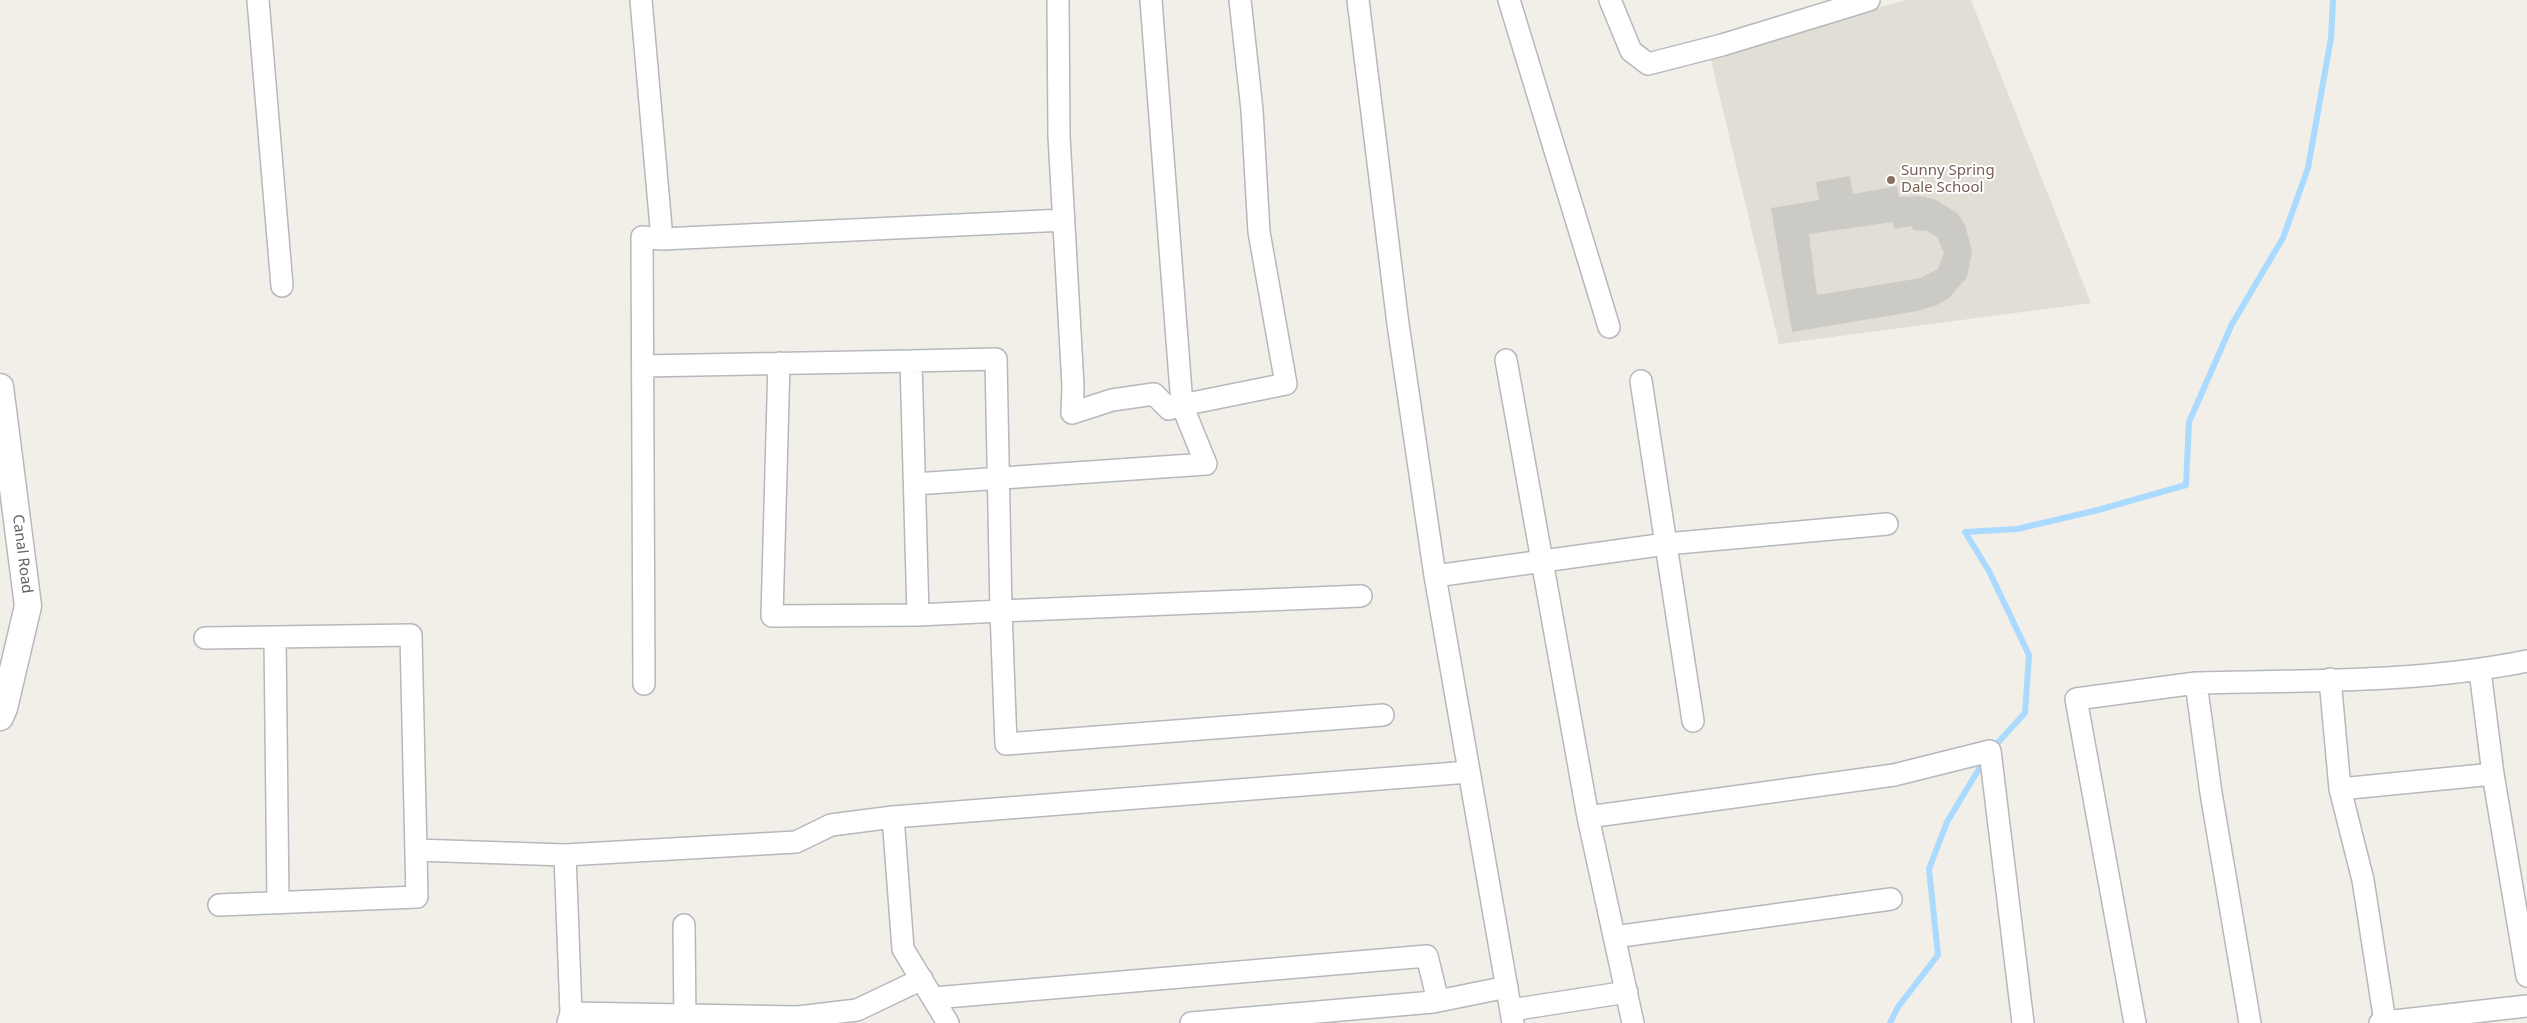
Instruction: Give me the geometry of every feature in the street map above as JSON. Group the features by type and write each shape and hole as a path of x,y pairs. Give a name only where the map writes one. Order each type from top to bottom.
{"street":[{"path":"258,0 282,286"},
{"path":"641,0 662,239"},
{"path":"1058,0 1059,136 1073,386 1072,413 1112,400 1154,394 1169,409 1286,384 1259,232 1252,110 1240,0"},
{"path":"915,484 1206,464 1182,405 1151,0"},
{"path":"1358,0 1398,324 1434,576 1512,1017 1627,992"},
{"path":"1509,0 1609,326"},
{"path":"1610,0 1631,51 1648,64 1722,45 1869,0"},
{"path":"644,684 642,237 662,239 1064,220"},
{"path":"642,366 996,359 1001,611 1006,744 1383,715"},
{"path":"1506,360 1588,817 1633,1023"},
{"path":"911,361 918,614"},
{"path":"779,364 772,616 918,614 1362,596"},
{"path":"1641,381 1693,721"},
{"name":"Canal Road","path":"0,387 28,606 4,708 0,717"},
{"path":"1434,576 1666,544 1887,524"},
{"path":"205,638 411,635 417,897 219,905"},
{"path":"275,637 278,902"},
{"path":"2135,1023 2076,699 2196,683 2330,679 2480,671 2527,661"},
{"path":"2480,671 2493,774 2527,976"},
{"path":"2330,679 2340,789 2363,880 2385,1022"},
{"path":"2196,683 2211,793 2250,1023"},
{"path":"1588,817 1894,775 1990,751 2023,1023"},
{"path":"416,850 565,855 796,842 831,825 893,817 1469,772"},
{"path":"2340,789 2493,774"},
{"path":"893,817 903,949 948,1023"},
{"path":"565,855 570,1018 798,1020 857,1010 922,979"},
{"path":"1614,937 1891,899"},
{"path":"684,925 685,1019"},
{"path":"934,998 1427,956 1438,1001"},
{"path":"1191,1023 1438,1001 1506,987"},
{"path":"2380,1023 2527,1006"}],"shaded area":[{"name":"Sunny Spring Dale School","path":"1905,0 1971,0 2091,303 1779,344 1710,56"}],"building":[{"path":"1850,176 1853,194 1897,186 1899,197 1920,196 1934,199 1957,213 1965,225 1972,251 1967,277 1949,298 1937,305 1917,311 1792,332 1771,208 1819,200 1816,182","holes":["1893,222 1894,229 1912,226 1913,230 1927,231 1937,237 1944,253 1938,269 1921,278 1817,295 1809,234"]}],"waterway":[{"path":"1992,749 2025,713 2029,655 1989,571 1965,532 2017,529 2098,510 2186,485 2189,422 2232,324 2283,238 2308,168 2331,38 2333,0"},
{"path":"1890,1023 1898,1007 1938,955 1929,869 1947,822 1985,759"}],"place":[{"name":"Sunny Spring Dale School","path":"1891,180"}]}
